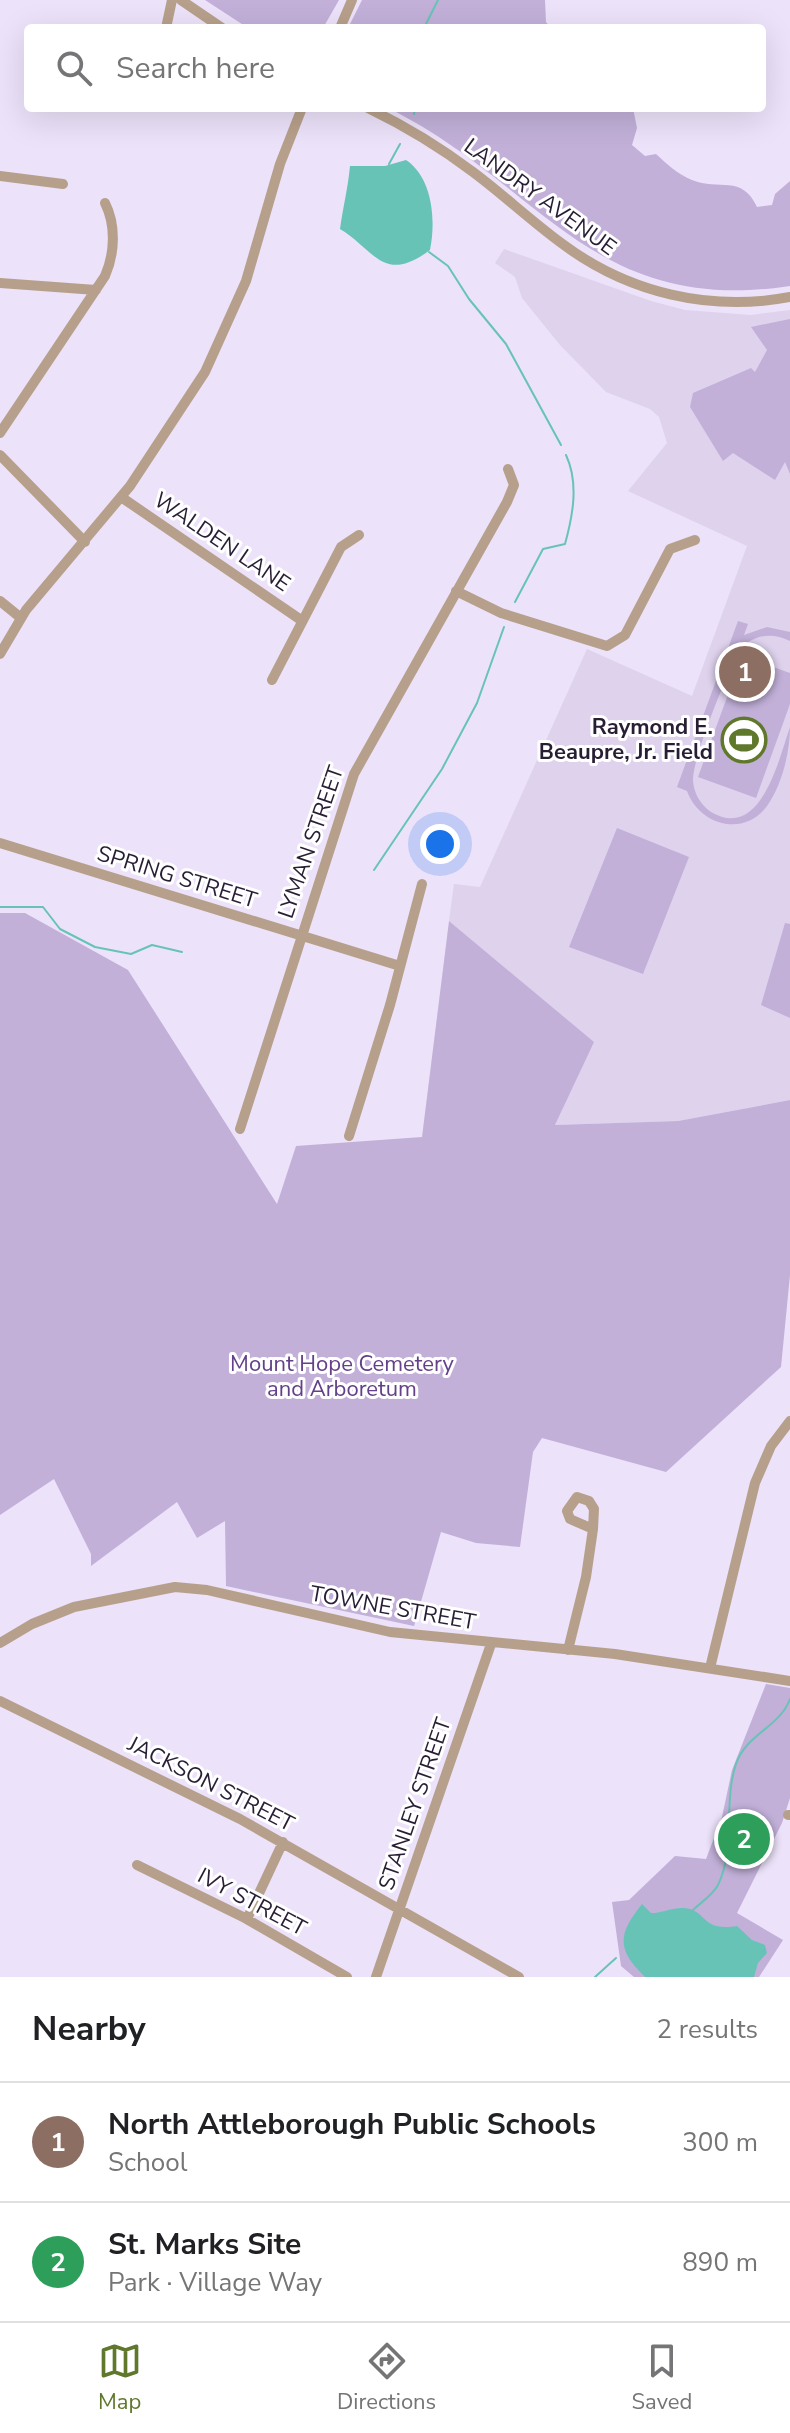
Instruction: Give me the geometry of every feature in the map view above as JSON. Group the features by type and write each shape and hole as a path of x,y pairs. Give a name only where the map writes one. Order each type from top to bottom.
{"street":[{"path":"167,24 172,0"},
{"path":"181,0 216,24"},
{"path":"342,24 352,0"},
{"path":"0,654 21,618 121,497 186,404 233,317 259,243 282,156 300,112"},
{"name":"LANDRY AVENUE","path":"375,112 453,157 562,244 620,278 668,294 722,303 790,297"},
{"path":"0,176 63,184"},
{"path":"0,433 110,265 113,249 111,214 105,203"},
{"path":"0,283 96,290"},
{"path":"0,455 85,542"},
{"name":"LYMAN STREET","path":"240,1129 354,774 507,502 514,485 508,469"},
{"name":"WALDEN LANE","path":"121,497 301,620"},
{"path":"272,680 341,547 359,535"},
{"path":"456,591 501,613 607,646 625,635 670,549 695,540"},
{"path":"0,601 21,618"},
{"name":"SPRING STREET","path":"0,843 400,966"},
{"path":"349,1136 422,884"},
{"path":"710,1668 755,1483 771,1446 790,1421"},
{"path":"568,1650 586,1577 593,1529"},
{"name":"TOWNE STREET","path":"0,1643 32,1624 74,1607 175,1587 207,1590 390,1632 568,1650 790,1681"},
{"name":"STANLEY STREET","path":"376,1977 491,1644"},
{"name":"JACKSON STREET","path":"0,1701 283,1842 519,1977"},
{"path":"247,1919 283,1842"},
{"name":"IVY STREET","path":"137,1865 247,1919 347,1977"}],"shaded area":[{"path":"406,160 415,168 427,189 432,214 432,239 430,250 414,260 390,264 371,254 340,229 341,221 350,166 385,166"},
{"path":"504,249 685,310 751,315 790,310 790,1100 678,1121 555,1125 593,1042 449,921 454,884 480,887 587,649 692,696 747,546 628,491 667,443 659,417 650,409 606,392 560,345 522,298 515,277 495,263"},
{"path":"642,1904 651,1913 684,1908 697,1912 716,1926 737,1926 752,1940 765,1945 767,1953 758,1963 754,1977 645,1977 629,1959 624,1942 628,1925"}],"green space":[{"path":"205,0 339,0 325,24 242,24"},
{"path":"362,0 545,0 548,24 350,24"},
{"path":"395,112 634,112 637,128 632,145 645,156 656,154 687,178 737,187 751,197 757,207 772,205 775,194 790,181 790,286 722,290 665,282 616,263 572,237 441,139"},
{"path":"790,319 790,474 785,462 775,480 733,453 723,461 690,407 693,393 751,368 755,372 767,350 751,327"},
{"path":"738,621 748,624 744,635 767,627 790,632 790,641 775,636 761,637 748,643 737,654 710,718 694,770 695,790 704,806 728,818 743,816 755,806 773,775 790,727 784,768 772,798 757,816 735,824 723,823 701,812 687,791 677,787"},
{"name":"Raymond E. Beaupre, Jr. Field","path":"742,656 790,673 790,704 756,798 698,777"},
{"path":"617,828 689,857 643,974 569,947"},
{"name":"Mount Hope Cemetery and Arboretum","path":"0,913 25,913 128,970 277,1204 296,1146 422,1137 449,921 594,1042 555,1125 678,1121 790,1100 790,1275 781,1367 666,1472 542,1438 533,1452 520,1547 476,1543 441,1532 414,1626 226,1586 225,1521 197,1538 177,1502 91,1566 91,1554 54,1479 0,1515"},
{"path":"785,923 790,924 790,1018 761,1005"},
{"path":"766,1684 790,1688 790,1798 782,1823 737,1913 783,1940 759,1977 634,1977 621,1966 612,1902 629,1900 675,1856 706,1859 722,1817 732,1770"}],"waterway":[{"path":"426,24 438,0"},
{"path":"389,164 400,144"},
{"path":"429,252 448,266 469,299 506,344 561,445"},
{"path":"515,602 543,549 565,544 574,488 566,455"},
{"path":"374,870 442,769 477,703 504,627"},
{"path":"0,907 43,907 60,929 95,947 131,954 152,945 182,952"},
{"path":"692,1911 716,1889 723,1871 736,1764 747,1745 779,1717 790,1699"},
{"path":"595,1977 616,1958"}],"place":[{"name":"North Attleborough Public Schools","path":"745,672"},
{"name":"Raymond E. Beaupre, Jr. Field","path":"744,740"},
{"name":"St. Marks Site","path":"744,1839"}]}
